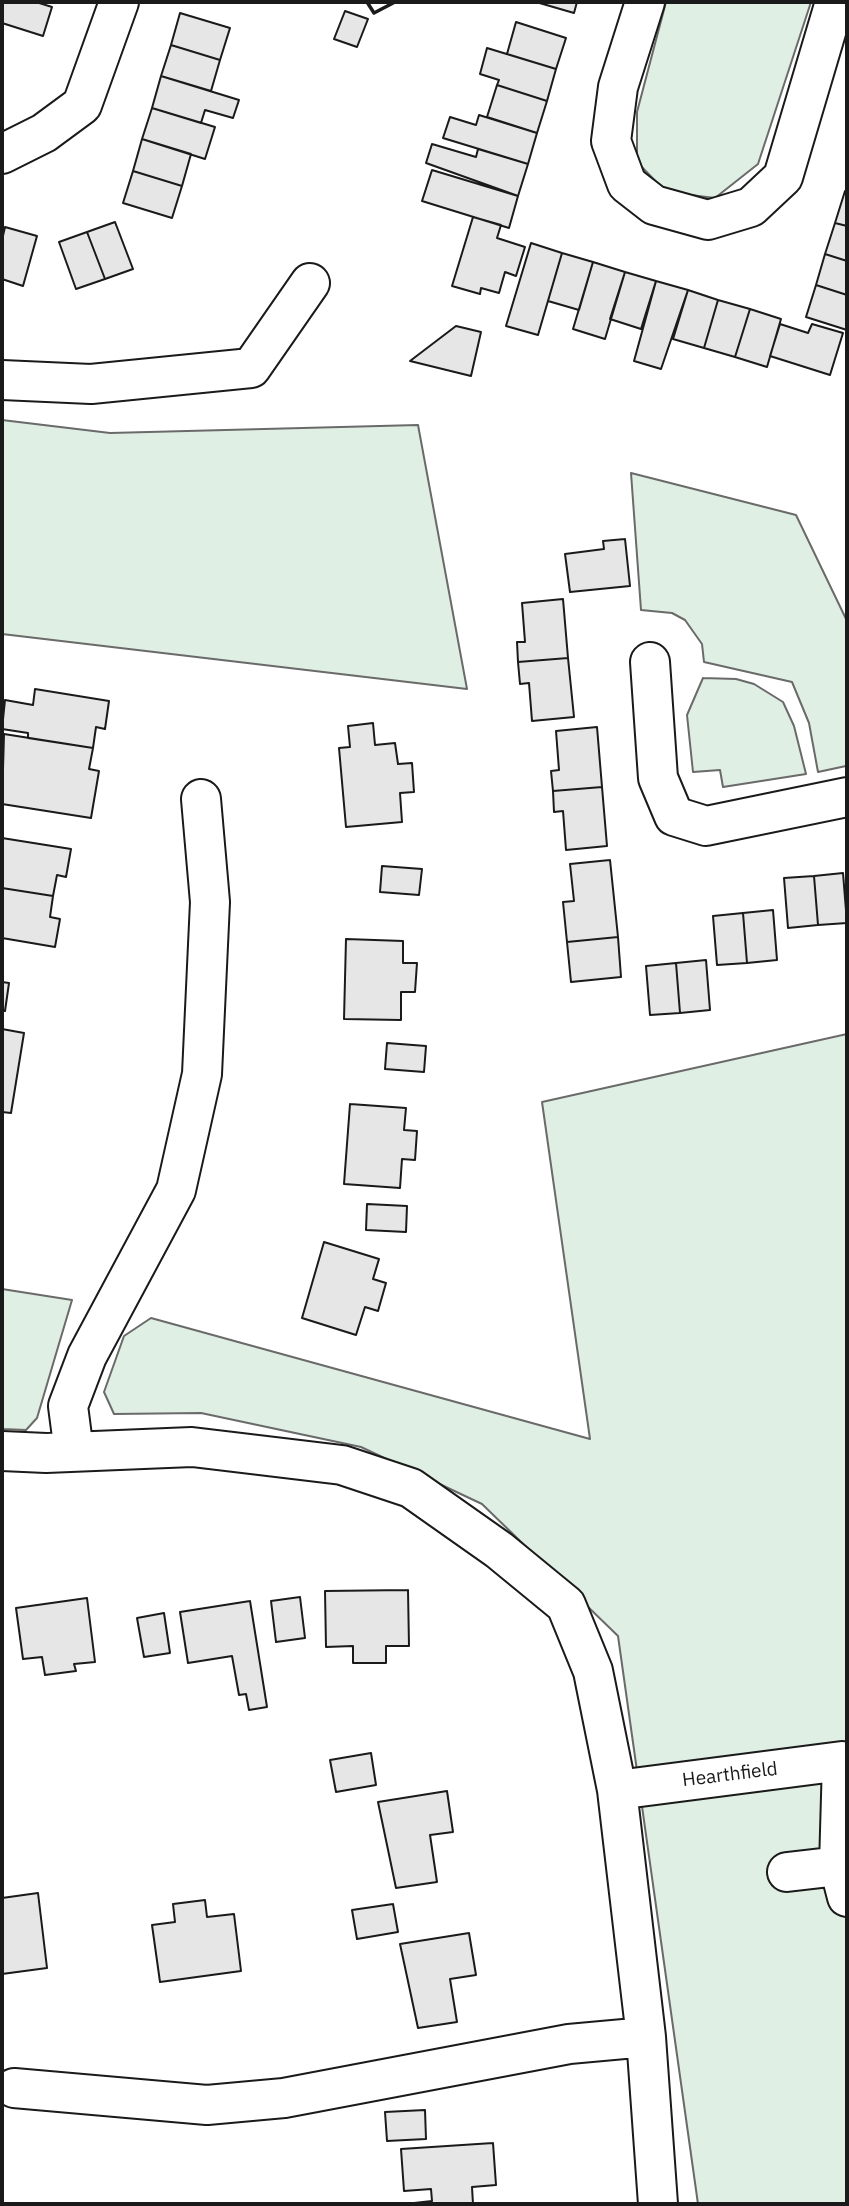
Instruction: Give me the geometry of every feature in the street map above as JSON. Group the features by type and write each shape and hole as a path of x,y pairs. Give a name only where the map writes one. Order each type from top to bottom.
{"street":[{"path":"2,154 44,133 82,105 119,2"},
{"path":"645,2 618,87 611,141 627,184 654,205 708,220 751,207 783,177 835,2"},
{"path":"2,380 91,384 251,368 310,283"},
{"path":"650,662 658,778 674,816 706,826 847,796"},
{"path":"74,1452 68,1406 87,1356 176,1190 202,1074 211,902 201,799"},
{"path":"2,1451 74,1452 192,1447 342,1465 411,1488 499,1550 566,1605 593,1671 617,1790 646,2037 657,2204"},
{"name":"Hearthfield","path":"617,1790 845,1750 843,1881 787,1872"},
{"path":"14,2088 207,2105 284,2098 569,2044 646,2037"}],"green space":[{"path":"666,2 811,2 758,164 715,198 666,192 637,162 637,112"},
{"path":"2,420 110,433 418,425 467,689 2,634"},
{"path":"631,473 796,515 847,621 846,766 818,772 809,723 792,682 704,662 702,644 685,620 672,613 641,610"},
{"path":"703,678 736,679 754,684 783,702 794,726 806,774 723,787 720,770 693,772 687,715"},
{"path":"847,1034 847,2204 698,2204 618,1636 482,1504 361,1447 201,1413 114,1414 104,1392 124,1336 151,1318 590,1439 542,1102"},
{"path":"2,1289 72,1300 37,1418 26,1430 2,1429"}],"building":[{"path":"2,2 36,2 52,7 43,36 2,23"},
{"path":"536,2 577,2 574,13"},
{"path":"345,11 368,19 357,47 334,39"},
{"path":"180,13 230,28 220,60 171,45"},
{"path":"516,22 566,38 556,69 507,54"},
{"path":"171,45 220,60 211,91 161,76"},
{"path":"487,48 556,69 547,101 497,85 499,80 480,74"},
{"path":"161,76 239,100 233,118 205,110 201,123 152,108"},
{"path":"497,85 547,101 537,133 487,117"},
{"path":"152,108 215,127 205,159 142,139"},
{"path":"479,115 537,133 528,164 443,138 450,117 476,125"},
{"path":"142,139 191,154 182,186 133,171"},
{"path":"432,144 476,157 478,149 528,164 518,196 426,163"},
{"path":"432,170 518,196 509,228 422,201"},
{"path":"133,171 182,186 172,218 123,203"},
{"path":"845,191 847,192 847,226 835,223"},
{"path":"473,217 501,225 497,238 525,247 516,276 505,272 499,293 481,288 480,294 452,286"},
{"path":"115,222 133,269 105,279 87,232"},
{"path":"835,223 847,226 847,261 825,254"},
{"path":"5,227 37,236 23,286 2,279 2,240"},
{"path":"87,232 105,279 76,289 59,242"},
{"path":"531,243 562,253 538,335 506,326"},
{"path":"562,253 593,262 579,310 548,301"},
{"path":"825,254 847,261 847,295 816,285"},
{"path":"593,262 625,272 605,339 573,329"},
{"path":"625,272 656,281 641,329 610,319"},
{"path":"656,281 688,290 661,369 634,361"},
{"path":"816,285 847,295 847,330 806,317"},
{"path":"688,290 718,300 704,348 673,339"},
{"path":"718,300 750,309 735,357 704,348"},
{"path":"750,309 781,319 767,367 735,357"},
{"path":"780,324 808,333 812,324 843,333 830,375 770,356"},
{"path":"456,326 481,332 471,376 410,361"},
{"path":"625,539 630,586 570,592 565,554 604,549 603,541"},
{"path":"563,599 568,658 518,662 517,642 525,642 522,603"},
{"path":"568,658 574,717 532,721 529,683 520,684 518,662"},
{"path":"35,689 109,701 105,729 96,727 93,748 28,738 28,733 2,729 5,700 33,705"},
{"path":"373,723 375,745 395,743 398,764 412,763 414,792 400,793 402,822 346,827 339,748 350,747 348,726"},
{"path":"597,727 602,787 553,791 551,771 559,770 556,731"},
{"path":"4,734 93,748 89,769 99,771 91,818 2,804"},
{"path":"602,787 607,846 566,850 563,811 554,812 553,791"},
{"path":"2,838 71,849 66,877 57,875 53,896 2,888"},
{"path":"610,860 618,937 567,942 563,902 574,901 570,864"},
{"path":"382,866 422,869 419,895 380,892"},
{"path":"843,873 847,923 818,925 814,876"},
{"path":"814,876 818,925 788,928 784,878"},
{"path":"2,888 53,896 50,917 60,919 55,947 2,938"},
{"path":"773,910 777,960 747,963 743,913"},
{"path":"743,913 747,963 717,965 713,916"},
{"path":"618,937 621,977 571,982 567,942"},
{"path":"346,939 403,941 403,963 417,963 415,992 401,992 401,1020 344,1019"},
{"path":"706,960 710,1010 680,1013 676,963"},
{"path":"676,963 680,1013 650,1015 646,966"},
{"path":"2,982 9,983 5,1011 2,1010"},
{"path":"2,1029 24,1033 11,1113 2,1112"},
{"path":"387,1043 426,1046 424,1072 385,1069"},
{"path":"350,1104 406,1108 404,1130 417,1131 415,1160 402,1159 400,1188 344,1184"},
{"path":"367,1204 407,1206 406,1232 366,1230"},
{"path":"324,1242 379,1259 373,1279 386,1283 378,1311 365,1307 356,1335 302,1318"},
{"path":"408,1590 409,1646 386,1646 386,1663 353,1663 353,1646 326,1647 325,1591"},
{"path":"300,1597 305,1638 276,1642 271,1601"},
{"path":"87,1598 95,1662 74,1664 76,1671 45,1675 42,1657 23,1659 16,1608"},
{"path":"250,1601 267,1707 249,1710 246,1694 239,1695 232,1656 188,1663 180,1612"},
{"path":"164,1613 170,1653 144,1657 137,1618"},
{"path":"371,1753 376,1785 336,1792 330,1760"},
{"path":"447,1791 453,1832 430,1835 437,1882 396,1888 378,1802"},
{"path":"38,1893 47,1968 2,1974 2,1898"},
{"path":"205,1900 207,1917 234,1914 241,1971 160,1982 152,1925 175,1922 173,1904"},
{"path":"393,1904 398,1932 357,1939 352,1910"},
{"path":"469,1933 476,1975 450,1979 457,2022 418,2028 400,1944"},
{"path":"425,2110 426,2139 387,2141 385,2112"},
{"path":"493,2143 496,2185 472,2187 473,2204 405,2204 432,2201 431,2189 404,2191 401,2149"}],"wall":[{"path":"367,2 374,13 395,2"}]}
